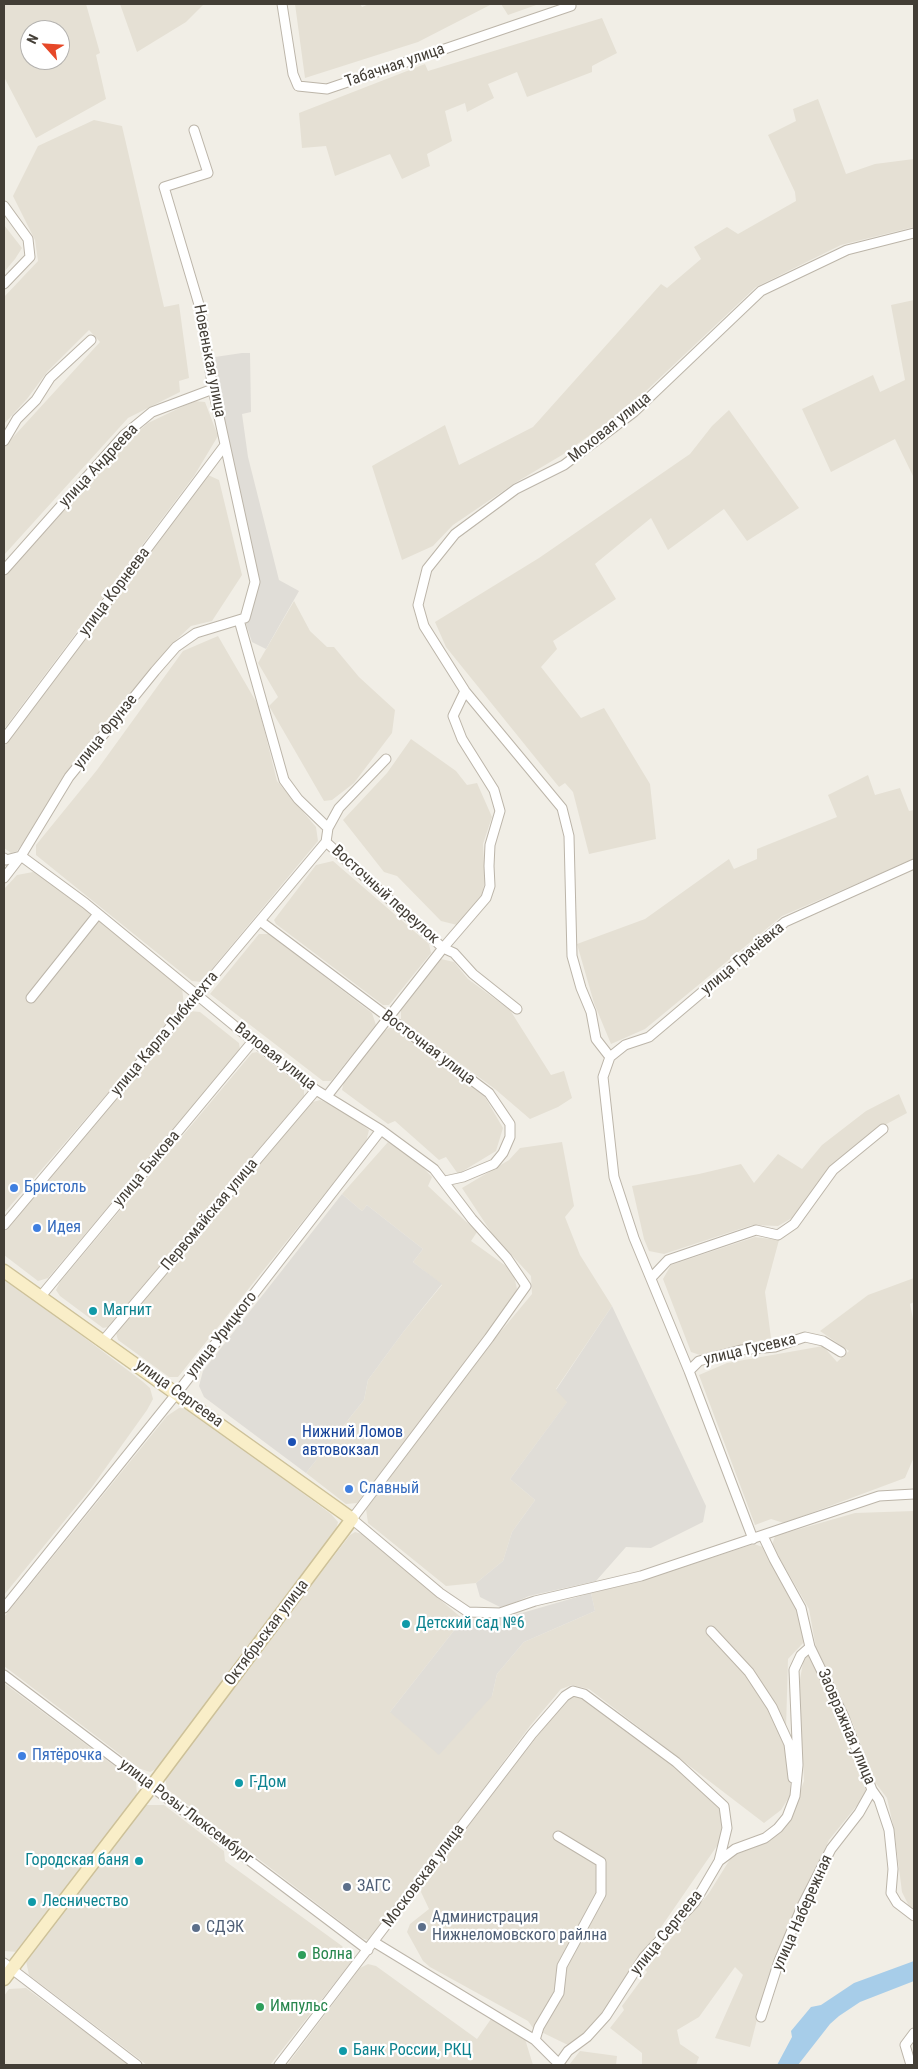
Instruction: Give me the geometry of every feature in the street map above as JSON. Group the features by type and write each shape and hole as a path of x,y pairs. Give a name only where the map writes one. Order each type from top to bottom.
{"main road":[{"name":"улица Сергеева","path":"4,1271 177,1392 352,1519"},
{"name":"Октябрьская улица","path":"6,1970 152,1786 352,1519"}],"street":[{"name":"Табачная улица","path":"282,4 293,74 298,86 326,89 571,6"},
{"name":"Новенькая улица","path":"194,130 208,173 164,187 200,308 213,389 255,582 245,618 239,620"},
{"path":"4,206 28,239 30,257 4,284"},
{"name":"Моховая улица","path":"610,1057 596,1039 591,1012 581,988 572,956 569,836 562,808 465,690 424,626 418,605 427,569 455,534 516,489 564,465 634,412 761,291 847,250 914,233"},
{"path":"4,441 17,419 36,400 50,378 91,340"},
{"name":"улица Андреева","path":"4,570 124,436 152,412 213,389"},
{"name":"улица Корнеева","path":"4,739 225,445"},
{"name":"Восточный переулок","path":"239,620 284,780 298,799 328,828 326,842 443,948 454,953 473,974 517,1010"},
{"name":"улица Фрунзе","path":"4,878 22,856 69,777 176,647 196,633 239,620"},
{"path":"327,1096 443,948 486,898 490,886 490,846 500,811 494,790 462,739 453,716 465,690"},
{"path":"328,828 340,808 386,759"},
{"name":"улица Карла Либкнехта","path":"4,1225 326,842"},
{"path":"4,858 6,860 22,856"},
{"name":"Валовая улица","path":"22,856 98,914 252,1041 316,1090 380,1130 434,1169 445,1180 472,1219 507,1258 526,1286"},
{"name":"улица Грачёвка","path":"610,1057 625,1046 649,1037 785,922 914,864"},
{"path":"31,998 98,914"},
{"name":"Восточная улица","path":"260,921 489,1093 510,1124 510,1137 503,1152 494,1164 463,1177 445,1180"},
{"name":"улица Быкова","path":"41,1296 252,1041"},
{"path":"610,1057 603,1077 614,1177 634,1238 689,1371 753,1539"},
{"name":"Первомайская улица","path":"103,1341 316,1090"},
{"name":"улица Урицкого","path":"4,1608 177,1392 380,1130"},
{"path":"651,1278 668,1260 756,1230 778,1235 794,1224 832,1170 883,1130"},
{"name":"Октябрьская улица","path":"352,1519 526,1286"},
{"name":"улица Гусевка","path":"689,1371 699,1361 740,1350 775,1347 805,1337 823,1341 841,1352"},
{"path":"352,1519 440,1593 468,1612 500,1613 535,1601 641,1576 879,1496 914,1494"},
{"name":"Заовражная улица","path":"763,1536 801,1608 810,1647 844,1717 872,1790 880,1800 889,1830 893,1869 891,1893 897,1903 914,1916"},
{"path":"712,1631 749,1672 772,1708 789,1744 795,1796"},
{"name":"улица Сергеева","path":"558,2064 568,2051 587,2037 606,2016 644,1957 695,1902 719,1861 727,1854 744,1845 766,1838 787,1817 795,1796 798,1765 794,1670 800,1655 810,1647"},
{"name":"улица Розы Люксембург","path":"4,1675 368,1950"},
{"name":"Московская улица","path":"279,2065 532,1734 565,1696 573,1691 584,1694 676,1762 707,1789 724,1806 727,1828"},
{"name":"улица Набережная","path":"761,2018 779,1962 803,1904 831,1849 859,1813 872,1790"},
{"path":"727,1828 734,1841 744,1845"},
{"path":"719,1861 727,1828"},
{"path":"535,2040 539,2027 558,1993 562,1966 601,1894 602,1862 558,1836"},
{"path":"374,1942 535,2040 558,2064"},
{"path":"6,1970 137,2065"},
{"path":"911,2065 905,2045 914,2033"}],"shaded area":[{"path":"4,4 86,4 100,53 96,55 106,99 36,138 4,77"},
{"path":"120,4 204,4 186,22 137,52"},
{"path":"295,4 360,4 362,7 369,4 492,4 418,42 305,78"},
{"path":"501,4 539,4 508,15"},
{"path":"602,18 617,53 592,66 592,72 527,97 517,72 488,84 494,98 467,112 465,103 445,111 452,141 427,154 430,166 402,179 390,154 335,176 326,146 302,148 299,113 425,64 428,71"},
{"path":"818,99 846,174 875,164 914,159 914,227 841,245 756,287 628,408 562,455 515,483 453,525 433,546 402,560 372,466 445,425 459,465 533,427 661,284 667,288 701,259 694,247 727,227 738,234 796,201 795,192 768,135 796,121 793,109"},
{"path":"94,120 122,126 164,307 179,304 189,378 179,381 180,392 128,418 4,555 4,447 100,342 89,330 47,372 27,399 4,424 4,297 38,261 35,240 13,196 38,146"},
{"path":"4,225 22,248 4,272"},
{"path":"914,300 914,478 895,439 831,472 802,409 873,375 880,392 905,380 891,305"},
{"path":"250,353 251,412 242,414 248,457 279,580 299,591 266,649 252,642 243,615 253,573 226,465 215,357"},
{"path":"194,401 205,402 218,436 194,476 4,729 4,577 128,440 148,423"},
{"path":"729,410 799,508 747,541 724,509 668,550 651,518 595,564 616,599 553,641 557,649 541,667 581,718 604,708 650,784 656,839 589,854 573,792 565,783 559,787 446,647 435,622 539,558 690,454 712,426"},
{"path":"208,475 219,480 242,575 212,621 191,626 175,641 17,851 11,853 4,848 4,747"},
{"path":"294,601 310,631 327,647 334,647 359,677 395,710 392,733 354,783 332,800 324,801 269,706 278,697 258,663"},
{"path":"218,636 258,705 277,781 316,827 318,841 201,982 192,981 36,855 36,845 97,770 183,651"},
{"path":"411,739 456,771 467,785 477,783 492,817 483,844 485,880 482,896 457,925 441,921 397,876 384,872 343,820 387,773"},
{"path":"868,775 875,795 900,788 909,811 914,810 914,859 782,916 645,1029 611,1044 594,1003 577,944 645,919 729,859 734,869 757,859 757,849 837,817 828,795"},
{"path":"333,861 429,944 431,953 389,1005 383,1005 276,924 274,920 316,865"},
{"path":"33,872 98,914 182,988 184,1005 4,1213 4,889 17,875"},
{"path":"259,934 269,934 372,1013 376,1025 331,1081 323,1081 210,994"},
{"path":"441,959 454,962 468,979 510,1010 551,1075 564,1071 572,1098 558,1107 530,1119 495,1089 401,1020 401,1010"},
{"path":"190,1011 200,1012 239,1043 240,1050 48,1278 38,1281 4,1255 4,1232"},
{"path":"393,1026 485,1097 503,1128 496,1151 458,1174 446,1157 439,1160 395,1121 388,1124 342,1090 344,1081 384,1031"},
{"path":"257,1052 304,1088 304,1096 108,1327 103,1328 60,1296 56,1290 60,1282 252,1053"},
{"path":"899,1094 907,1113 881,1127 830,1167 792,1218 778,1226 752,1225 664,1254 649,1251 644,1239 632,1186 741,1164 754,1183 778,1154 802,1169 822,1145 866,1111"},
{"path":"320,1100 342,1109 369,1130 366,1142 178,1377 169,1377 118,1340 116,1333 309,1103"},
{"path":"388,1142 403,1147 432,1177 428,1186 477,1232 471,1241 513,1271 517,1289 508,1308 357,1503 346,1504 306,1473 364,1400 368,1380 404,1331 442,1285 413,1262 423,1249 367,1205 362,1211 342,1194"},
{"path":"562,1142 574,1206 565,1217 580,1255 612,1306 556,1389 568,1401 510,1479 535,1500 512,1532 503,1561 476,1583 446,1586 368,1523 366,1509 492,1342 532,1294 531,1276 493,1235 462,1188 509,1160 520,1148"},
{"path":"342,1194 362,1211 367,1205 423,1249 413,1262 442,1284 368,1380 364,1400 306,1473 204,1397 199,1386 203,1371"},
{"path":"755,1237 779,1240 765,1292 771,1338 766,1343 740,1345 700,1355 691,1352 663,1279 671,1265"},
{"path":"4,1277 142,1381 150,1388 153,1399 92,1487 4,1595"},
{"path":"914,1278 914,1302 910,1304 914,1324 914,1457 905,1478 784,1523 771,1519 755,1525 699,1375 727,1363 823,1346 837,1362 849,1351 820,1331 868,1295"},
{"path":"612,1306 706,1506 703,1522 651,1548 626,1547 596,1581 529,1596 502,1608 480,1597 476,1583 503,1561 512,1532 535,1500 510,1479 567,1402 556,1390"},
{"path":"179,1408 189,1409 331,1514 338,1522 335,1534 160,1767 150,1772 138,1768 4,1666 4,1617 167,1416"},
{"path":"914,1511 914,1912 911,1910 902,1892 894,1829 887,1798 874,1781 854,1726 816,1648 809,1609 772,1545 775,1536 855,1513"},
{"path":"355,1532 362,1534 463,1619 390,1712 492,1696 497,1674 524,1642 595,1611 591,1593 640,1581 754,1544 763,1547 796,1609 805,1641 788,1659 786,1729 791,1794 781,1810 764,1823 589,1689 572,1685 561,1689 530,1726 373,1937 367,1940 362,1938 167,1789 165,1776 350,1535"},
{"path":"591,1593 595,1611 524,1642 497,1674 492,1696 439,1755 390,1712 463,1619 501,1619"},
{"path":"810,1654 829,1691 867,1793 829,1840 767,1981 750,2047 715,2038 743,1975 735,1967 699,2017 677,2030 680,2044 699,2057 696,2065 642,2065 642,2053 610,2028 624,2010 622,2006 647,1972 645,1970 709,1893 732,1856 790,1820 804,1781 799,1685 804,1657"},
{"path":"4,1683 136,1782 137,1794 18,1952 4,1951"},
{"path":"569,1696 582,1696 692,1779 722,1807 725,1827 719,1843 602,2013 584,2034 568,2045 533,2028 528,2021 430,1967 423,1961 407,1932 410,1924 429,1909 421,1892 423,1882"},
{"path":"143,1805 164,1805 224,1851 225,1861 342,1946 352,1961 270,2065 147,2065 29,1975 26,1961"},
{"path":"368,1964 376,1966 477,2039 491,2019 525,2039 533,2065 287,2065 360,1968"},
{"path":"26,1988 130,2065 4,2065 4,1996 9,1989"},
{"path":"580,2051 617,2056 616,2065 569,2065"}],"water":[{"path":"914,1961 914,1981 860,2002 839,2016 830,2024 798,2065 777,2065 792,2037 791,2031 811,2007 821,2005 854,1983"}],"place":[{"name":"Бристоль","path":"14,1188"},
{"name":"Идея","path":"37,1228"},
{"name":"Магнит","path":"93,1311"},
{"name":"Нижний Ломов автовокзал","path":"292,1442"},
{"name":"Славный","path":"349,1489"},
{"name":"Детский сад №6","path":"406,1624"},
{"name":"Пятёрочка","path":"22,1756"},
{"name":"Г-Дом","path":"239,1783"},
{"name":"Городская баня","path":"139,1861"},
{"name":"ЗАГС","path":"347,1887"},
{"name":"Лесничество","path":"32,1902"},
{"name":"Администрация Нижнеломовского райлна","path":"422,1927"},
{"name":"СДЭК","path":"196,1928"},
{"name":"Волна","path":"302,1955"},
{"name":"Импульс","path":"260,2007"},
{"name":"Банк России, РКЦ","path":"343,2051"}]}
